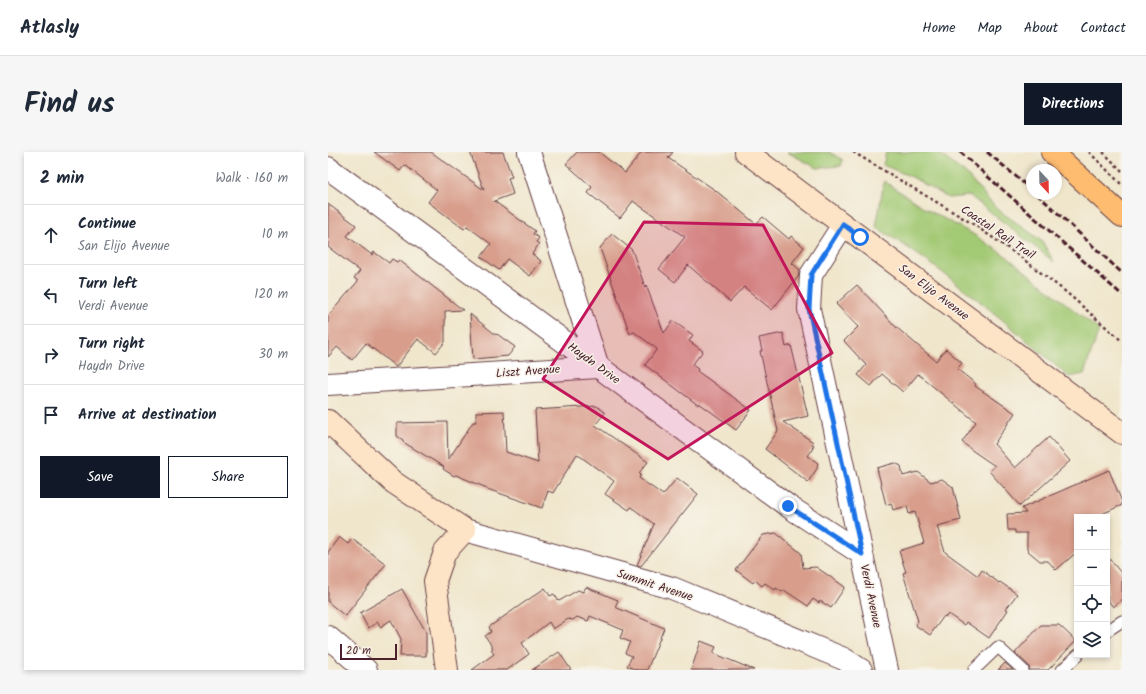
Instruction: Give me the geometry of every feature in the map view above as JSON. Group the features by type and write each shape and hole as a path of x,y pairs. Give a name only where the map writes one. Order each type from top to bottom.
{"main road":[{"name":"San Elijo Avenue","path":"746,152 1122,433"},
{"path":"1052,152 1122,216"},
{"path":"328,421 393,482 465,530 445,552 435,581 447,670"}],"street":[{"path":"529,152 598,367"},
{"name":"Haydn Drive","path":"328,168 788,506 862,554"},
{"name":"Verdi Avenue","path":"843,224 811,275 809,309 887,670"},
{"name":"Liszt Avenue","path":"328,384 598,367"},
{"name":"Summit Avenue","path":"465,530 672,588 844,659 861,670"},
{"path":"328,637 366,670"}],"lane":[{"path":"1110,629 1122,621"},
{"path":"974,670 998,647 1023,670"},
{"path":"1062,670 1075,658"}],"path":[{"name":"Coastal Rail Trail","path":"853,152 973,224 1019,256 1066,292 1122,341"},
{"path":"1090,152 1122,185"},
{"path":"1103,152 1122,171"}],"highlighted area":[{"path":"644,222 763,225 832,353 668,459 543,379"}],"green space":[{"path":"787,152 829,152 843,160 841,166 817,168"},
{"path":"886,152 937,152 965,173 997,209 1042,241 1054,262 970,196 948,198 912,177 883,165"},
{"path":"884,181 926,209 973,234 1006,256 1099,330 1084,374 1069,377 952,279 876,227"}],"building":[{"path":"374,152 431,152 484,190 470,152 503,152 512,177 508,178 513,194 494,201 535,231 533,234 539,238 536,242 539,244 532,254 541,261 530,276 507,259 499,270 481,257 491,244 467,226 464,229 428,202 437,190 405,165 400,171"},
{"path":"577,152 599,152 625,173 642,152 673,152 668,158 715,190 756,224 763,217 789,239 791,236 804,247 792,263 800,270 798,277 772,310 744,287 730,302 688,265 675,282 659,269 685,237 633,201 620,218 588,193 592,187 566,164"},
{"path":"328,204 356,225 347,236 372,255 374,252 389,263 392,259 397,262 399,260 463,310 445,311 445,342 436,353 418,339 396,367 366,343 352,360 337,347 328,357 328,316 358,281 354,278 360,271 328,247"},
{"path":"612,234 632,250 664,333 673,321 693,335 689,341 703,351 692,365 698,369 697,371 751,410 736,430 699,403 698,405 645,365 657,349 634,332 630,334 600,248"},
{"path":"857,285 896,327 936,361 946,349 962,363 957,369 976,384 975,386 1015,413 994,444 1015,468 1049,437 1070,461 1020,506 989,471 995,466 962,442 976,422 918,374 903,392 882,374 871,386 858,375 866,365 844,341 858,327 836,304"},
{"path":"470,314 496,335 497,334 515,347 508,356 473,359"},
{"path":"783,333 786,347 791,345 808,416 783,422 813,442 813,448 808,456 818,463 818,467 808,482 765,449 778,431 760,351 762,351 759,338"},
{"path":"597,406 605,413 595,425 648,462 639,473 641,475 639,478 663,495 677,478 698,494 641,566 637,565 654,524 631,507 629,510 605,494 614,481 577,454 553,493 548,491 542,508 487,489 456,475 454,476 443,469 444,467 403,442 403,440 397,436 397,423 447,422 448,460 473,422 476,422 476,412 504,411 506,452 538,463 535,410"},
{"path":"895,463 901,466 903,476 918,472 931,482 942,479 953,487 961,520 937,526 945,552 978,576 982,570 1017,594 1006,609 1008,610 989,638 966,622 964,625 948,614 946,617 944,616 930,635 915,625 918,621 903,573 906,572 899,551 924,543 915,512 909,514 907,506 893,510 891,503 886,505 877,468"},
{"path":"1109,470 1122,502 1122,505 1102,514 1074,514 1074,555 1056,570 1048,561 1040,561 1027,550 1027,533 1015,533 1015,530 1008,530 1007,514 1026,513 1022,508"},
{"path":"776,533 801,553 803,568 816,567 845,587 831,608 820,601 819,603 813,599 808,606 784,590 782,592 776,588 775,590 765,583 762,586 755,580 753,583 736,570 763,535"},
{"path":"339,537 348,544 352,539 386,564 345,616 328,602 328,552"},
{"path":"1110,560 1122,574 1122,600 1113,607 1110,603"},
{"path":"586,587 618,600 615,607 664,628 647,670 637,670 627,666 632,656 625,653 630,642 620,638 623,630 590,616 588,621 577,617 573,620 568,619 553,629 549,622 522,643 529,654 507,670 472,670 494,654 491,650 493,648 485,636 491,632 489,627 545,588 550,596 554,594 559,601 578,590 583,592"},
{"path":"402,589 426,632 426,656 400,656 401,639 391,620 380,627 378,622 368,628 360,613"},
{"path":"1041,625 1059,625 1074,639 1074,643 1048,670 1030,670 1028,665 1015,653"},
{"path":"701,641 716,647 713,653 754,670 691,670"},
{"path":"559,652 571,670 532,670"},
{"path":"1005,663 1013,670 998,670"}],"railway":[{"path":"960,152 1122,295"},
{"path":"987,152 1026,185"},
{"path":"1043,200 1122,273"}],"route":[{"path":"788,506 862,554 809,309 811,275 843,224 860,237"}]}
